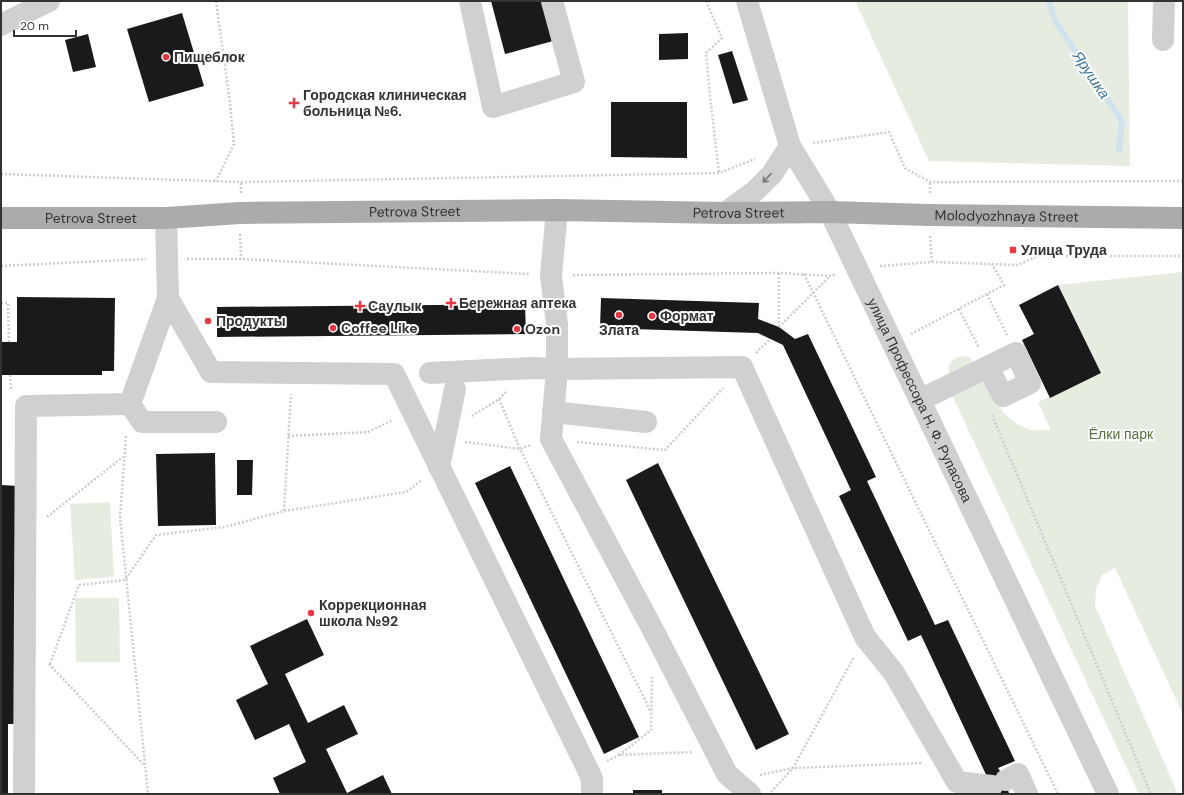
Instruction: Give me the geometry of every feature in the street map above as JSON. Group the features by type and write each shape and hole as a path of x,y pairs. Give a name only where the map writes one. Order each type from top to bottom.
{"main road":[{"name":"Petrova Street","path":"1,218 166,218 240,214 557,210 830,212"},
{"name":"Molodyozhnaya Street","path":"830,212 928,215 1183,218"}],"street":[{"path":"1,25 49,1"},
{"path":"470,1 493,107 574,82 552,1"},
{"name":"улица Профессора Н. Ф. Рупасова","path":"747,1 790,146 830,212 1108,794"},
{"path":"1163,40 1164,1"},
{"path":"725,212 755,191 772,174 790,146"},
{"path":"557,210 551,276 557,324 557,368 551,439 648,621 727,774 741,789"},
{"path":"130,404 168,298 166,218"},
{"path":"168,298 211,372 394,374 588,770 592,779 592,794"},
{"path":"920,400 1016,353 1030,383 1003,396 988,367"},
{"path":"430,373 532,368 742,367 864,637 894,673 957,788 999,783 1018,774 1027,794"},
{"path":"439,467 455,389"},
{"path":"130,404 142,422 216,422"},
{"path":"24,794 26,406 130,404"},
{"path":"553,412 646,422"}],"path":[{"path":"216,1 234,144 216,181"},
{"path":"1,174 241,182 719,173 706,53 722,38 706,1"},
{"path":"889,132 905,168 930,182 1183,181"},
{"path":"1,266 167,258 241,259 551,276 779,273 830,276 857,268 932,262 1018,265 1038,256 1183,256"},
{"path":"892,343 1004,284 992,264"},
{"path":"779,273 779,328 830,276"},
{"path":"804,274 1058,794"},
{"path":"987,294 1016,353"},
{"path":"1,303 8,303 9,342"},
{"path":"959,309 988,367"},
{"path":"446,436 499,399 532,368"},
{"path":"284,511 292,373"},
{"path":"1003,396 990,410 1151,794"},
{"path":"499,399 520,449 651,712"},
{"path":"130,404 124,457 120,517 148,794"},
{"path":"288,436 368,432 412,412"},
{"path":"446,436 520,449"},
{"path":"26,532 124,457"},
{"path":"126,580 156,535 224,527 284,511 406,492 439,467"},
{"path":"50,664 79,585 126,580"},
{"path":"769,794 793,768 864,637"},
{"path":"25,665 50,664 145,765"},
{"path":"588,770 620,755 651,730 652,674"},
{"path":"620,755 715,750"},
{"path":"741,789 793,768 944,762"}],"green space":[{"path":"855,1 1128,1 1130,166 929,161"},
{"name":"Ёлки парк","path":"1183,272 1183,714 1115,568 1102,575 1096,589 1095,606 1178,794 1139,794 952,395 949,380 949,368 953,359 968,356 979,369 1003,412 1018,425 1031,430 1051,430 1038,402 1101,373 1058,285"},
{"path":"110,502 114,577 75,580 70,504"},
{"path":"75,598 119,598 120,662 76,662"}],"building":[{"path":"491,1 542,1 553,41 505,54"},
{"name":"Пищеблок","path":"182,13 204,86 149,102 127,29"},
{"path":"688,33 688,59 659,60 659,34"},
{"path":"88,34 96,67 73,72 65,40"},
{"path":"732,51 748,100 733,104 718,55"},
{"path":"611,102 687,102 687,158 611,157"},
{"path":"1058,285 1101,373 1050,398 1022,340 1034,334 1019,305"},
{"path":"17,297 115,298 114,371 102,371 102,375 1,375 1,342 17,342"},
{"path":"601,298 759,303 758,319 779,327 795,339 808,334 876,477 867,481 935,625 948,620 1015,761 998,768 1006,780 1009,794 995,794 921,635 908,641 839,496 851,490 783,345 758,333 600,328"},
{"path":"525,304 526,334 217,337 217,307"},
{"path":"215,453 216,525 158,526 156,454"},
{"path":"237,460 253,460 252,495 237,495"},
{"path":"658,463 789,734 756,750 626,480"},
{"path":"510,466 639,737 604,754 475,483"},
{"path":"1,485 19,486 19,724 8,724 8,794 1,794"},
{"path":"307,619 324,655 285,674 308,723 344,705 358,734 326,749 347,793 383,775 392,794 280,794 273,778 306,762 289,724 255,740 236,700 268,684 250,646"},
{"path":"633,790 662,790 662,794 633,794"}],"waterway":[{"name":"Ярушка","path":"1049,1 1055,21 1122,121 1119,150"}],"place":[{"name":"Пищеблок","path":"166,57"},
{"name":"Городская клиническая больница №6.","path":"294,103"},
{"name":"Улица Труда","path":"1013,250"},
{"name":"Бережная аптека","path":"451,303"},
{"name":"Саулык","path":"360,306"},
{"name":"Злата","path":"619,315"},
{"name":"Формат","path":"652,316"},
{"name":"Продукты","path":"208,321"},
{"name":"Coffee Like","path":"333,328"},
{"name":"Ozon","path":"517,329"},
{"name":"Коррекционная школа №92","path":"311,613"}]}
